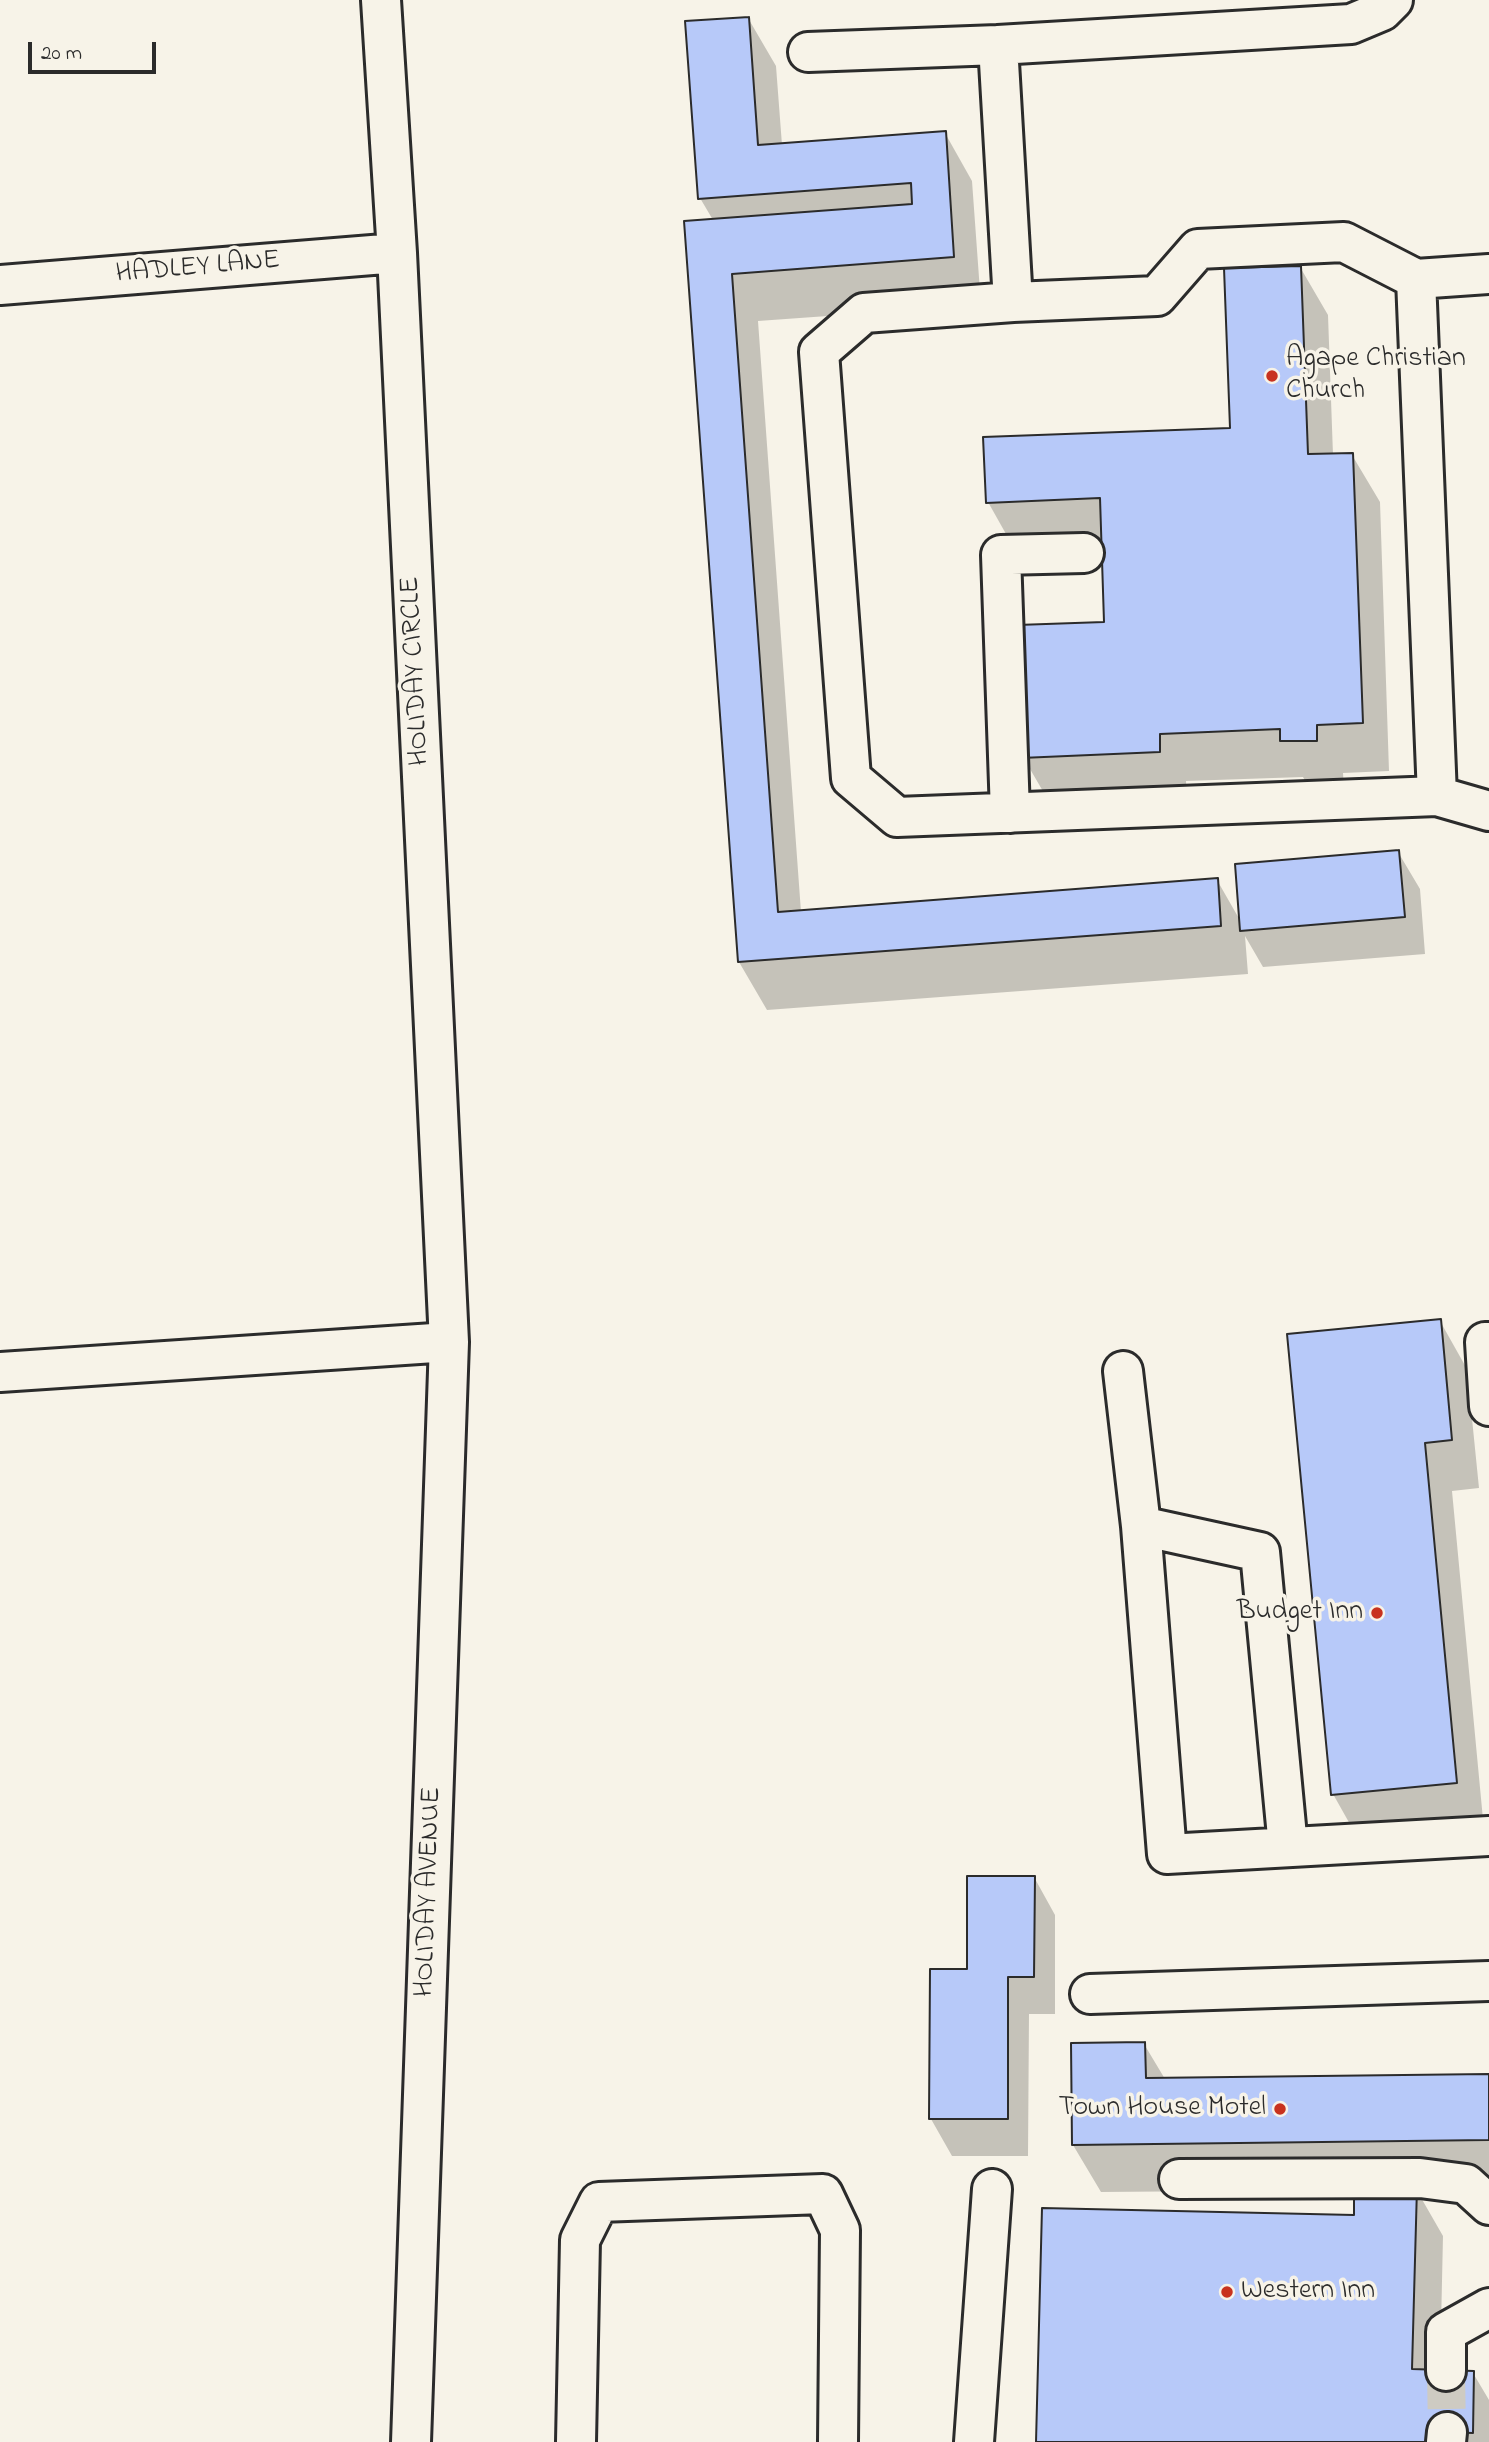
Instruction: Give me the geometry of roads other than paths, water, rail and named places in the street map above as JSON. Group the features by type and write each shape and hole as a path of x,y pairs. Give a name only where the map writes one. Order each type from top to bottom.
{"street":[{"name":"HOLIDAY CIRCLE","path":"382,0 397,253 449,1342"},
{"path":"808,52 998,45 1350,24 1382,11 1393,0"},
{"path":"998,45 1013,302"},
{"path":"1489,274 1416,279 1344,242 1198,248 1157,296 1013,302 864,313 819,352 851,778 897,817 1437,796 1489,811"},
{"name":"HADLEY LANE","path":"0,285 397,253"},
{"path":"1416,279 1437,796"},
{"path":"1010,813 1001,555 1084,553"},
{"path":"0,1373 449,1342"},
{"name":"HOLIDAY AVENUE","path":"411,2442 449,1342"},
{"path":"1489,1342 1485,1342 1489,1406"},
{"path":"1123,1371 1141,1526 1167,1854 1489,1836"},
{"path":"1141,1526 1259,1552 1289,1847"},
{"path":"1090,1994 1489,1981"},
{"path":"1179,2179 1420,2178 1466,2184 1489,2205"},
{"path":"974,2442 992,2189"},
{"path":"576,2442 580,2240 599,2202 823,2194 839,2230 838,2442"},
{"path":"1446,2371 1446,2332 1489,2308"}],"tunnel":[{"path":"1446,2371 1447,2432"}],"place":[{"name":"Agape Christian Church","path":"1272,376"},
{"name":"Budget Inn","path":"1377,1613"},
{"name":"Town House Motel","path":"1280,2109"},
{"name":"Western Inn","path":"1227,2292"}]}
